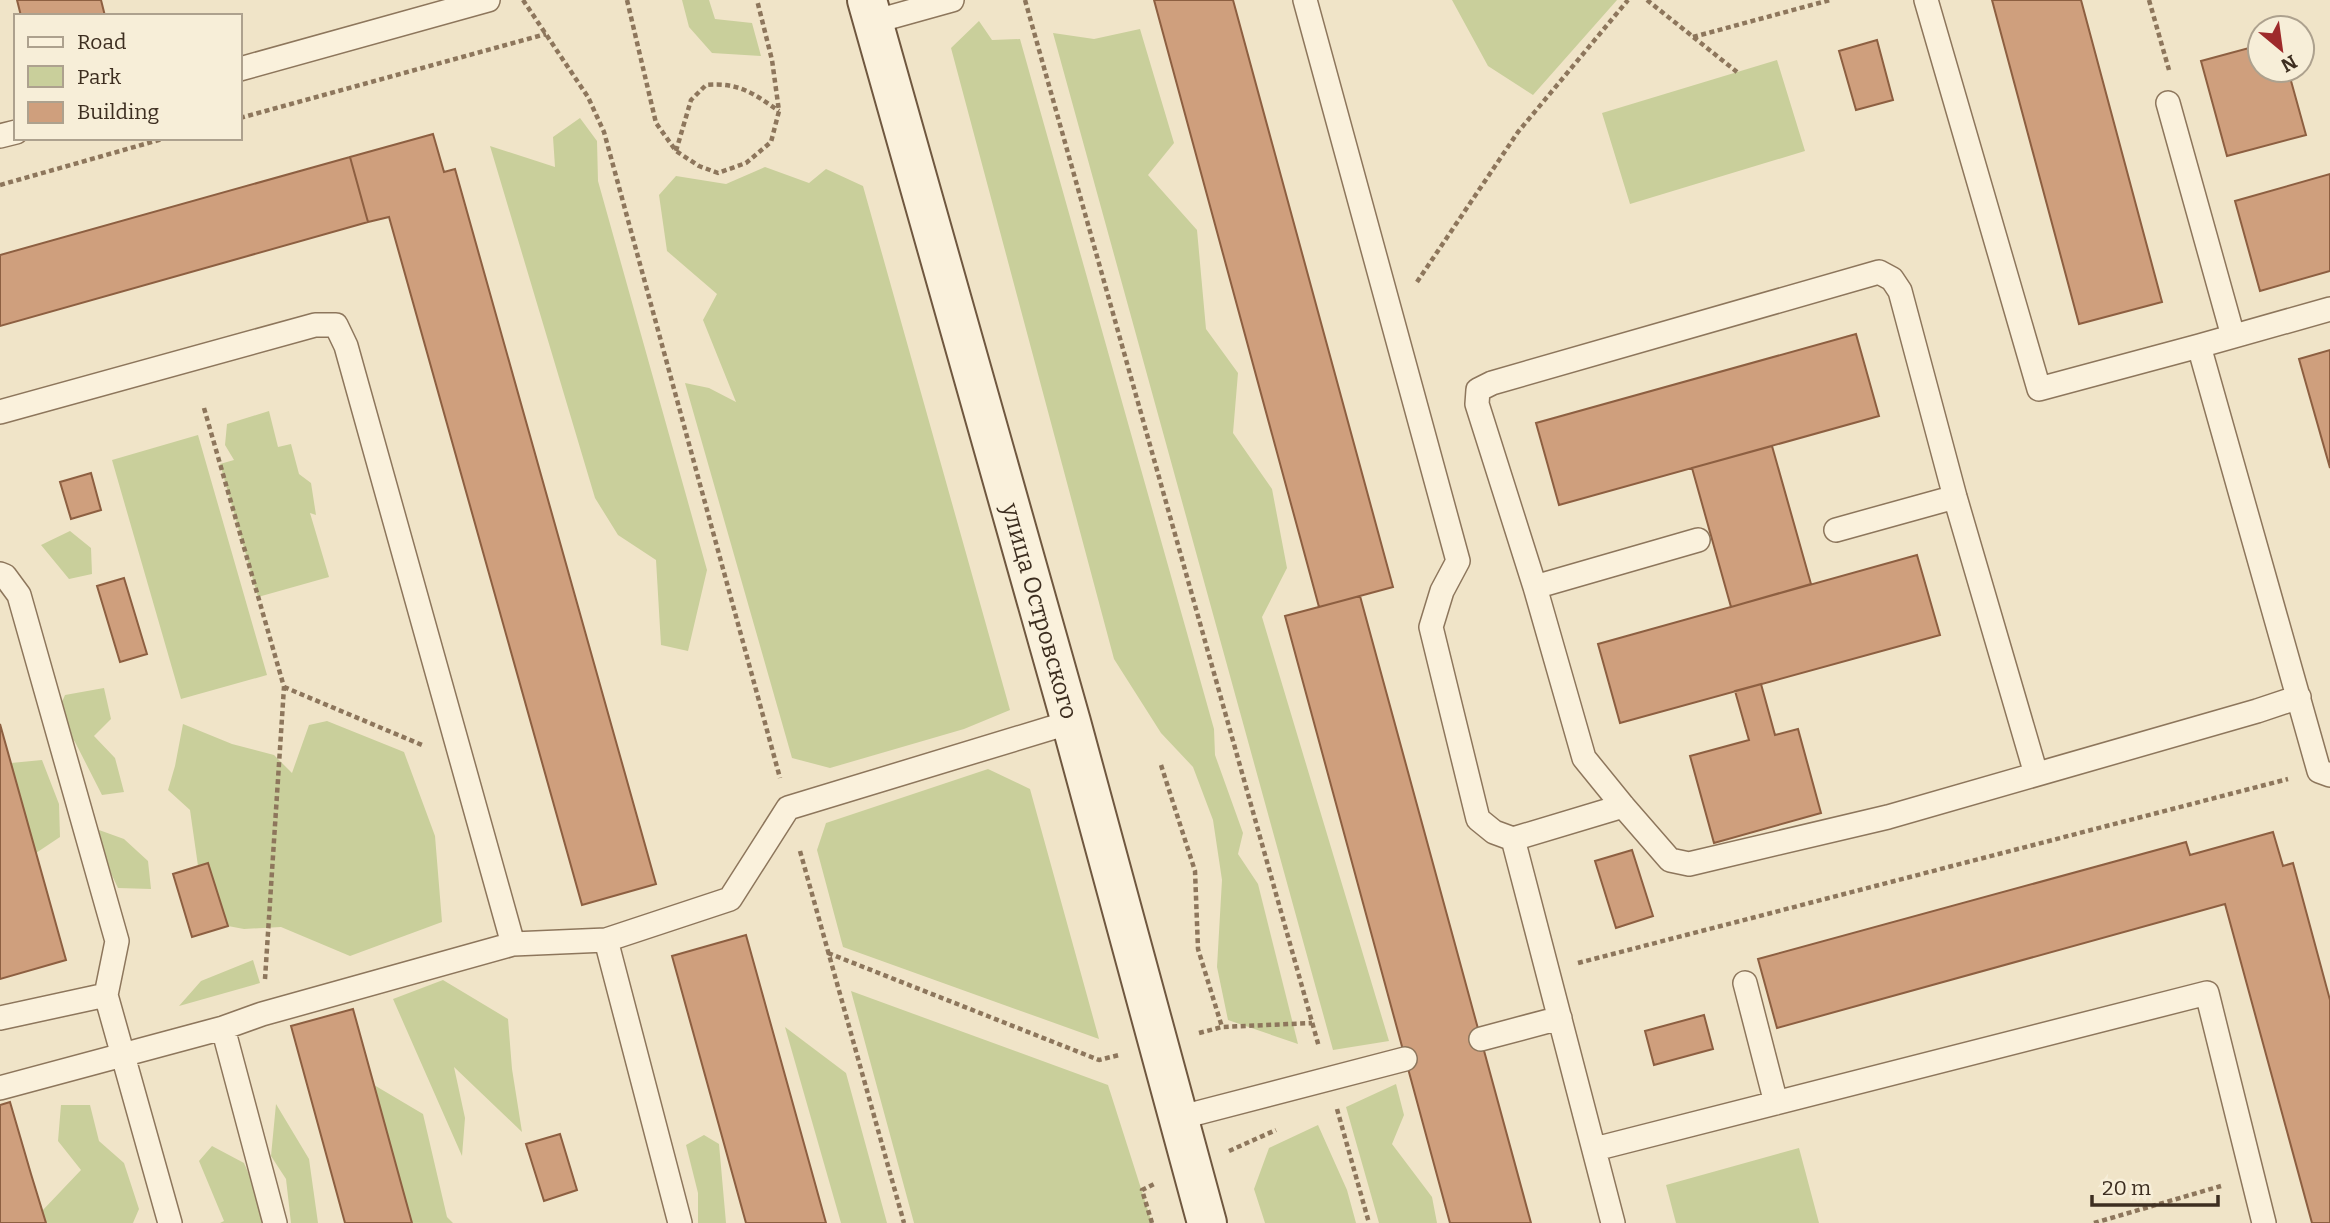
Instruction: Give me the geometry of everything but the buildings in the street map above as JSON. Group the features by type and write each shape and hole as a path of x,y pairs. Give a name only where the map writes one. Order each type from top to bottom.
{"main road":[{"name":"улица Островского","path":"870,11 1071,722 1207,1223"}],"lane":[{"path":"242,68 488,0"},
{"path":"870,11 952,0"},
{"path":"1305,0 1458,561 1442,591 1431,627 1478,819 1494,832 1513,839 1623,807"},
{"path":"1926,0 2039,389 2330,309"},
{"path":"2168,103 2233,336"},
{"path":"2036,774 1955,497 1900,291 1892,279 1879,272 1492,383 1478,390 1477,404 1535,587 1584,758 1670,860 1689,864 1888,817 2036,774 2299,697"},
{"path":"0,412 315,325 336,325 346,346 513,944"},
{"path":"2199,346 2299,697 2325,773"},
{"path":"1836,530 1955,497"},
{"path":"1535,587 1698,540"},
{"path":"0,574 5,576 19,595 117,941 106,995 170,1223"},
{"path":"0,1088 223,1028 262,1014 513,944 606,940 730,899 788,808 1071,722"},
{"path":"1513,839 1613,1223"},
{"path":"606,940 680,1223"},
{"path":"1745,983 1776,1103"},
{"path":"1595,1149 2207,993 2264,1223"},
{"path":"0,1017 106,995"},
{"path":"1481,1039 1560,1018"},
{"path":"223,1028 275,1223"},
{"path":"1178,1118 1405,1059"}],"path":[{"path":"523,0 588,96 604,132 904,1223"},
{"path":"627,0 656,123 676,151 699,166 718,173 746,163 771,142 779,111 772,60 757,0"},
{"path":"1025,0 1368,1223"},
{"path":"1393,318 1518,132 1628,0"},
{"path":"1647,0 1737,72"},
{"path":"1693,37 1830,0"},
{"path":"2149,0 2173,87 2168,103"},
{"path":"242,117 546,34"},
{"path":"676,151 691,100 706,85 726,83 751,92 779,111"},
{"path":"0,185 159,140"},
{"path":"204,408 284,687 262,1014"},
{"path":"284,687 461,761"},
{"path":"1161,765 1195,871 1198,949 1222,1027"},
{"path":"1547,971 2325,773"},
{"path":"828,953 1100,1060 1222,1027 1312,1023"},
{"path":"2094,1223 2252,1177"}],"green space":[{"path":"682,0 709,0 715,19 752,23 761,56 712,53 689,27"},
{"path":"1452,0 1617,0 1533,95 1488,66"},
{"path":"979,21 992,40 1020,39 1214,729 1215,755 1243,833 1238,854 1258,884 1298,1044 1228,1020 1217,967 1222,880 1213,820 1193,767 1161,733 1114,659 951,48"},
{"path":"1140,29 1174,143 1148,175 1197,230 1206,329 1238,373 1233,433 1272,489 1287,568 1262,617 1389,1041 1333,1050 1053,33 1094,39"},
{"path":"1777,60 1805,151 1630,204 1602,113"},
{"path":"580,118 597,141 598,181 707,570 688,651 661,645 656,560 618,535 595,498 490,146 555,167 553,137"},
{"path":"765,167 809,183 826,169 863,186 1010,710 964,729 830,768 792,758 685,383 709,388 736,402 703,320 717,294 667,251 659,195 676,176 726,184"},
{"path":"269,411 278,447 291,444 299,474 311,483 316,515 310,513 329,577 258,597 220,464 234,460 225,445 227,424"},
{"path":"198,435 267,675 181,699 112,460"},
{"path":"70,531 91,548 92,574 69,579 41,545"},
{"path":"104,688 111,719 94,736 115,758 124,792 102,795 75,742 55,718 65,695"},
{"path":"327,721 404,752 435,836 442,922 350,956 281,927 244,929 228,926 208,863 198,866 190,810 168,790 183,724 232,744 274,755 292,773 309,725"},
{"path":"42,760 59,804 60,837 36,853 11,763"},
{"path":"988,769 1030,789 1099,1039 843,947 817,850 826,823"},
{"path":"99,830 124,839 148,861 151,889 118,888 107,865"},
{"path":"253,960 260,983 179,1006 201,981"},
{"path":"443,980 508,1019 512,1069 522,1132 454,1067 465,1118 462,1156 393,999"},
{"path":"851,991 1108,1085 1152,1223 914,1223"},
{"path":"785,1027 846,1073 887,1223 841,1223"},
{"path":"1396,1084 1404,1115 1392,1144 1432,1197 1437,1223 1379,1223 1346,1107"},
{"path":"374,1085 423,1114 447,1217 453,1223 412,1223"},
{"path":"276,1104 309,1159 318,1223 291,1223 286,1179 271,1156"},
{"path":"61,1105 90,1105 99,1141 124,1163 139,1209 133,1223 46,1223 42,1211 81,1170 58,1141"},
{"path":"1318,1125 1347,1190 1356,1223 1265,1223 1254,1189 1269,1148"},
{"path":"704,1135 719,1144 726,1223 698,1223 698,1193 686,1145"},
{"path":"212,1146 244,1163 270,1223 220,1223 224,1221 199,1161"},
{"path":"1799,1148 1819,1223 1676,1223 1666,1185"}]}
